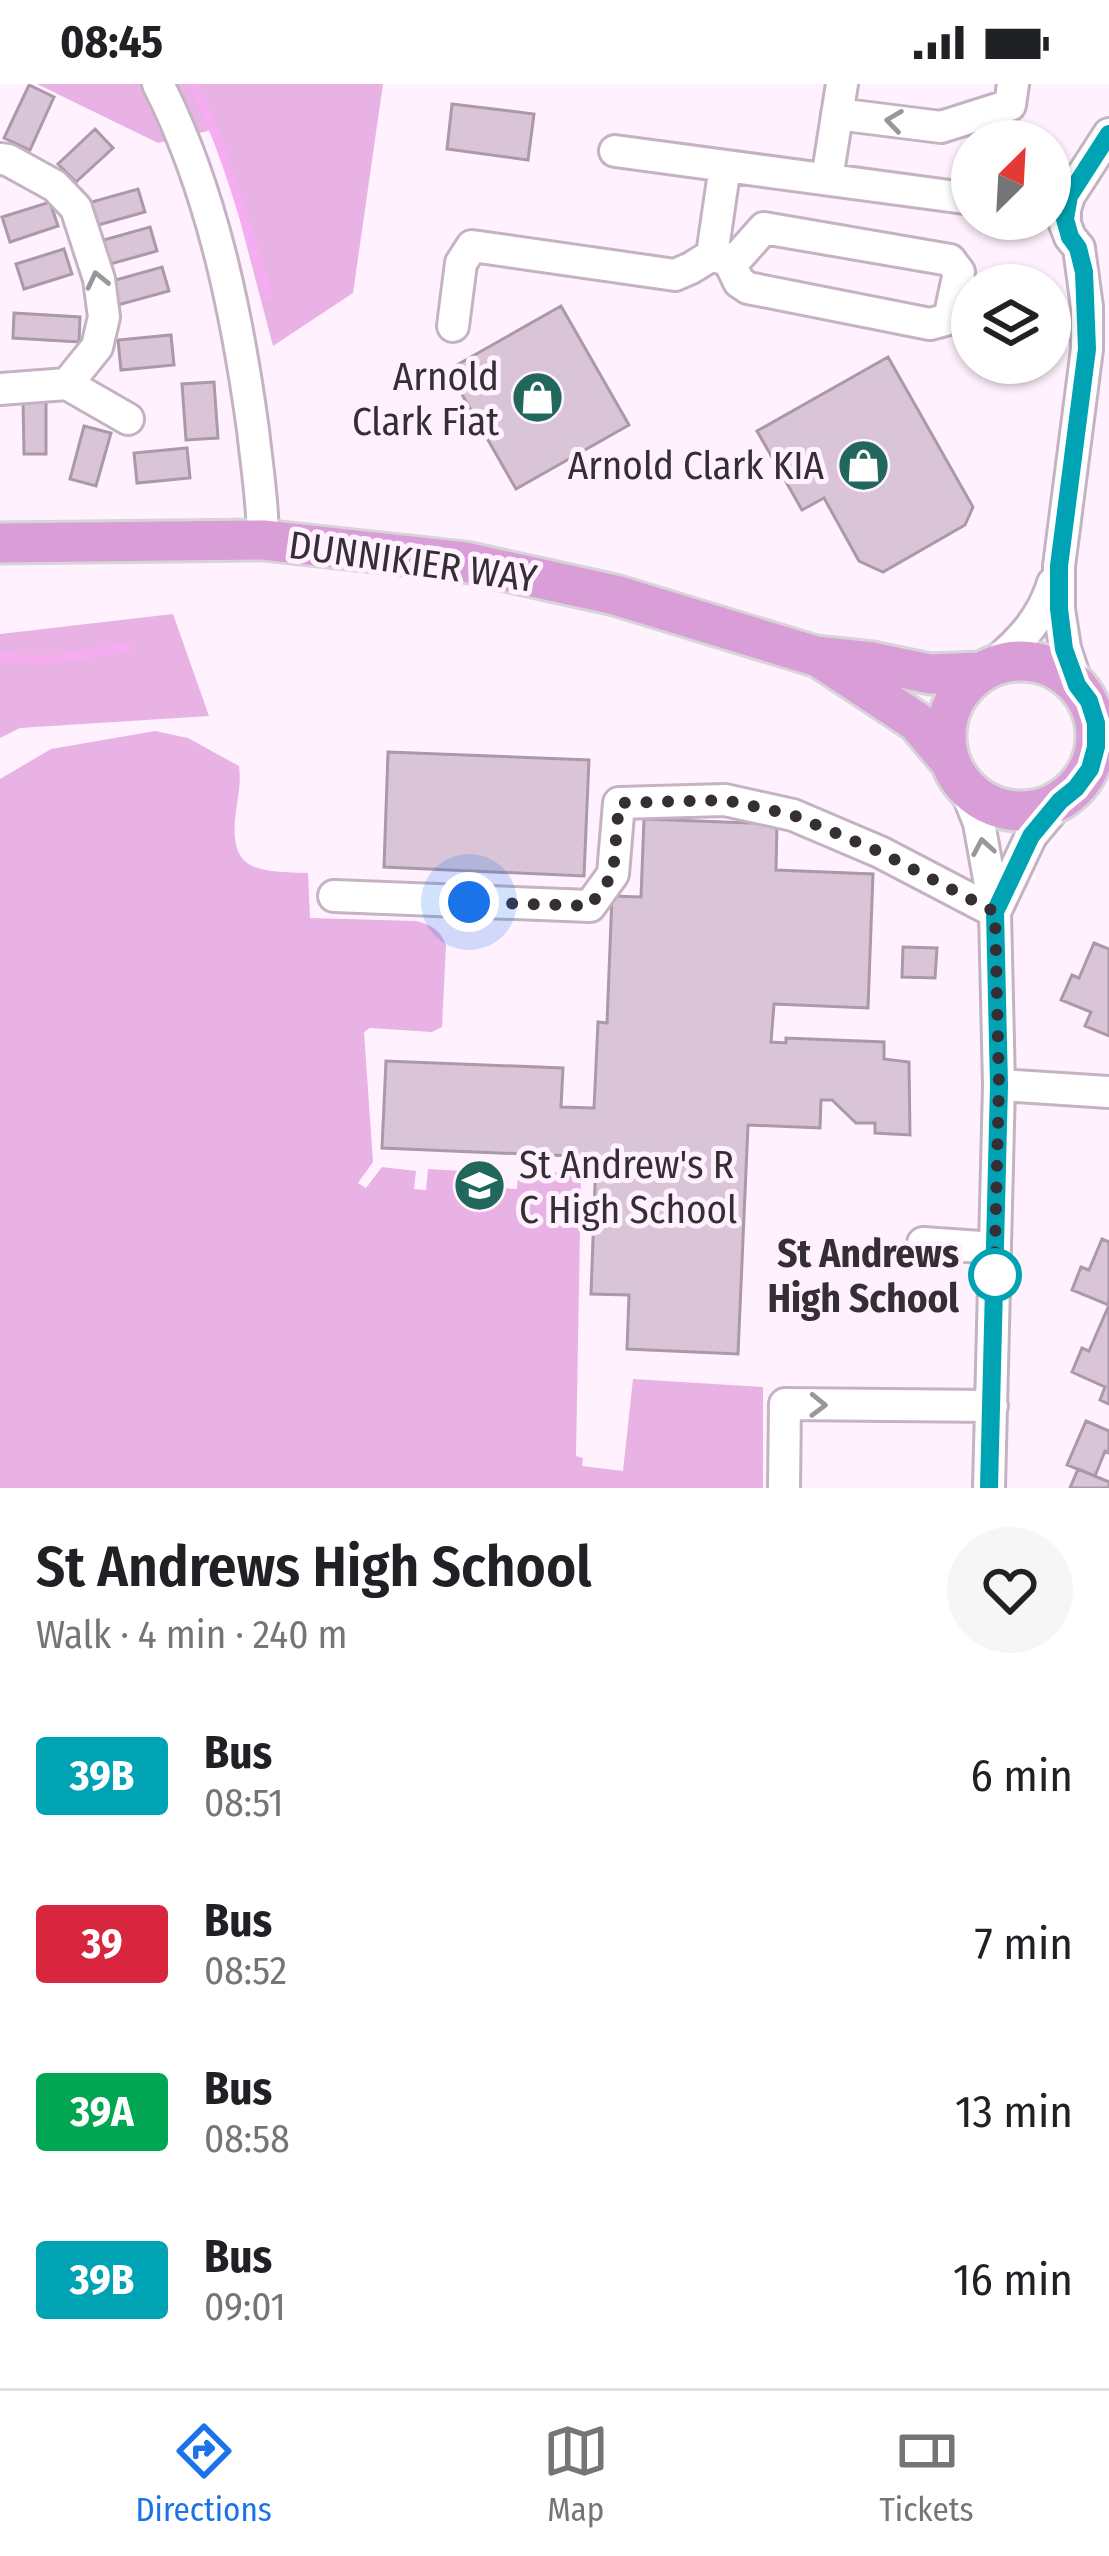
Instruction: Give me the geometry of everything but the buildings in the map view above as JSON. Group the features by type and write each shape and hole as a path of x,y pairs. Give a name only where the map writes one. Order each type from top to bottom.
{"main road":[{"name":"DUNNIKIER WAY","path":"0,543 263,540 465,562 615,595 815,656 930,674 985,669"},
{"name":"DUNNIKIER WAY","path":"815,656 917,722 957,772"},
{"path":"1014,660 1037,662 1059,670 1092,700 1096,747 1082,788 1041,809 1020,812 980,799 957,772 945,735 950,711 961,689 985,669 1014,660"}],"street":[{"path":"158,84 201,190 233,311 252,424 263,540"},
{"path":"827,179 840,99 941,128 1010,105 1013,84"},
{"path":"1071,179 1109,134"},
{"path":"616,151 951,195"},
{"path":"0,159 56,185 76,208 99,279 104,317 97,346 67,384"},
{"path":"453,326 461,263 472,246 674,274 720,258 740,255 764,228 950,260 959,272 949,319 930,325 748,288 739,282 720,258 725,166"},
{"path":"1071,184 1109,172"},
{"path":"1071,237 1087,307 1087,349 1059,566 1059,609 1064,649 1092,700"},
{"path":"1070,240 1090,256 1109,259"},
{"path":"1087,349 1109,292"},
{"path":"0,389 67,384 128,419"},
{"path":"985,669 1018,644 1045,608 1059,566"},
{"path":"957,772 979,823 995,912 999,1085 989,1488"},
{"path":"995,912 1031,836 1082,788"},
{"path":"334,896 590,906 613,874 619,803 725,800 793,815 880,852 995,912"},
{"path":"999,1085 1109,1092"},
{"path":"923,1243 995,1248"},
{"path":"784,1488 785,1404 992,1406"}],"shaded area":[{"path":"37,84 383,84 353,293 273,346 216,129 158,143"},
{"path":"173,614 209,716 20,728 0,738 0,634"},
{"path":"155,731 188,738 239,766 235,826 240,855 258,868 308,873 310,918 416,921 434,928 444,940 442,1027 432,1032 370,1028 364,1032 373,1162 358,1183 366,1188 382,1167 416,1171 414,1189 426,1190 428,1169 500,1173 501,1188 517,1189 518,1173 581,1172 576,1456 583,1458 582,1466 623,1471 633,1379 763,1387 763,1488 0,1488 0,779 51,749"}],"waterway":[{"path":"193,84 226,161 268,295"},
{"path":"0,657 49,660 128,647"}],"bus line":[{"name":"39B","path":"989,1488 999,1085 995,912 1031,836 1090,769 1096,747 1096,723 1064,649 1059,609 1059,566 1087,349 1084,272 1065,224 1065,209 1109,134"}],"place":[{"name":"Arnold Clark Fiat","path":"538,398"},
{"name":"Arnold Clark KIA","path":"863,465"},
{"name":"St Andrew's R C High School","path":"480,1186"},
{"name":"St Andrews High School","path":"995,1275"}],"route":[{"path":"469,902 590,906 613,874 619,803 725,800 793,815 880,852 995,912 999,1085 994,1287 995,1275"}]}
